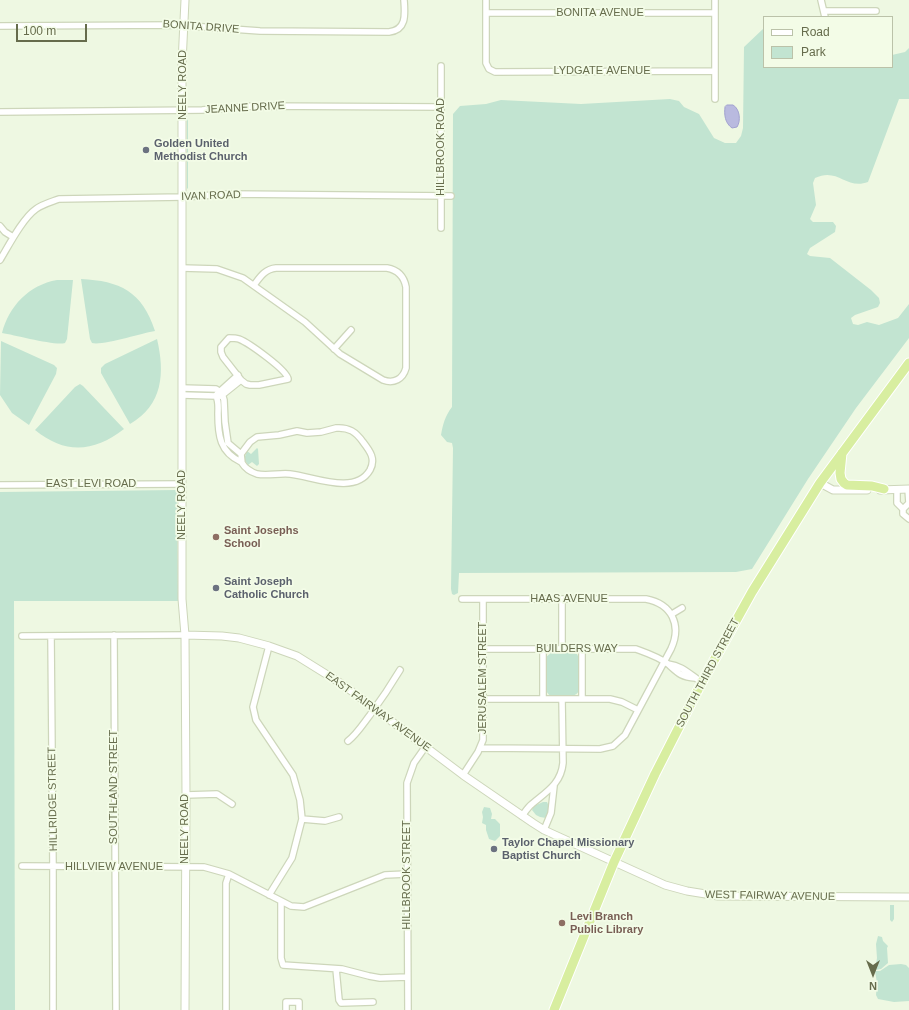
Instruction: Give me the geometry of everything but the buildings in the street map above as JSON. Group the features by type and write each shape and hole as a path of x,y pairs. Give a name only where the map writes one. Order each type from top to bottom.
{"highway":[{"name":"SOUTH THIRD STREET","path":"554,1010 614,862 698,680 820,483 909,363"},
{"path":"842,453 840,473 841,479 844,483 847,485 872,486 884,490"}],"street":[{"name":"NEELY ROAD","path":"185,0 182,63 182,599 185,635 185,1010"},
{"name":"BONITA DRIVE","path":"0,26 184,25 260,31 389,32 400,27 404,18 404,0"},
{"path":"486,0 486,13"},
{"path":"715,0 715,100"},
{"path":"821,0 824,14 876,11"},
{"name":"BONITA AVENUE","path":"486,13 715,12"},
{"name":"LYDGATE AVENUE","path":"486,13 486,63 489,69 496,72 715,71"},
{"name":"HILLBROOK ROAD","path":"441,66 442,228"},
{"name":"JEANNE DRIVE","path":"0,112 183,110 253,106 441,107"},
{"name":"IVAN ROAD","path":"0,260 13,237 35,209 59,199 183,197 230,194 451,196"},
{"path":"0,226 5,232 13,237"},
{"path":"182,268 225,271 243,278 305,322 334,349 354,363 385,381 393,381 402,376 406,370 407,290 403,277 396,271 387,268 270,268 254,285"},
{"path":"334,349 352,330"},
{"path":"230,338 240,340 256,350 277,365 288,378 287,380 259,385 250,385 239,378 223,357 221,352 222,345 230,338"},
{"path":"182,392 219,395 239,378"},
{"path":"206,389 206,395"},
{"path":"182,392 216,389 219,395 221,417 220,437 224,448 244,466 256,474 289,473 319,481 355,482 363,478 371,468 373,460 370,452 357,434 348,428 336,428 321,432 307,433 297,431 279,435 257,437 250,442 241,454 241,462"},
{"path":"221,417 228,443 241,454"},
{"path":"820,483 833,490 909,489 909,504 903,509"},
{"name":"EAST LEVI ROAD","path":"0,484 182,484"},
{"path":"897,489 897,503 903,509 903,514 909,519"},
{"name":"HAAS AVENUE","path":"462,599 646,598 658,602 672,614"},
{"path":"562,599 562,649"},
{"name":"JERUSALEM STREET","path":"463,775 480,748 483,737 483,600"},
{"path":"480,748 603,749 613,746 625,735 666,663 675,638 675,623 672,614 682,608"},
{"name":"SOUTHLAND STREET","path":"114,635 116,1010"},
{"name":"EAST FAIRWAY AVENUE","path":"22,636 222,636 239,638 269,646 297,656 342,684 463,775 522,816 544,830 614,862"},
{"name":"HILLRIDGE STREET","path":"51,636 53,1010"},
{"path":"269,646 253,707 256,720 293,775 300,800 302,819 292,858 269,895"},
{"name":"BUILDERS WAY","path":"483,649 636,649 666,663 673,671 686,678 698,680"},
{"path":"543,649 543,699"},
{"path":"582,649 582,699"},
{"path":"348,741 355,736 394,681 400,670"},
{"path":"483,699 613,699 638,710"},
{"path":"544,830 550,817 554,786 562,770 562,699"},
{"name":"HILLBROOK STREET","path":"408,1010 407,783 414,763 426,746"},
{"path":"522,816 531,805 554,786"},
{"path":"186,795 217,794 232,804"},
{"path":"541,798 552,803"},
{"path":"302,819 325,821 339,817"},
{"name":"WEST FAIRWAY AVENUE","path":"614,862 665,885 687,892 718,896 909,897"},
{"name":"HILLVIEW AVENUE","path":"22,866 204,867 229,874 291,906 304,907 385,875 407,874"},
{"path":"226,1010 226,883 229,874"},
{"path":"281,901 281,958 283,965 336,969 380,978 408,977"},
{"path":"336,969 339,1000 341,1003 373,1002"},
{"path":"286,1010 286,1002 299,1002 299,1010"}],"green space":[{"path":"763,29 763,68 893,68 893,55 905,52 909,48 909,99 899,99 868,182 860,184 854,183 830,175 823,175 815,178 813,183 816,205 810,219 813,222 833,222 836,226 835,232 810,248 807,254 810,256 830,258 879,298 880,303 878,307 855,315 851,318 853,324 858,325 867,322 879,325 898,318 909,304 909,338 856,408 808,479 752,569 736,572 459,573 458,593 454,595 452,594 453,448 452,443 447,442 441,435 445,420 452,407 453,114 460,106 486,104 501,100 581,104 670,99 679,101 684,107 699,114 714,138 725,143 736,143 741,136 743,128 744,47"},
{"path":"188,118 188,188 187,189 187,120"},
{"path":"81,279 107,282 128,291 136,297 143,306 150,317 155,331 104,343 92,343 90,339"},
{"path":"57,280 73,280 67,339 65,343 60,344 44,342 2,333 10,314 22,298 38,287"},
{"path":"157,339 161,364 159,387 155,398 149,407 141,416 130,424 101,373 101,368 105,364"},
{"path":"1,341 54,365 57,368 56,374 29,425 12,413 0,395"},
{"path":"80,384 124,429 113,437 102,442 80,448 58,444 35,430 75,387"},
{"path":"257,448 259,464 257,466 252,462 248,465 244,459 247,451 251,454"},
{"path":"177,490 178,601 14,601 15,1010 0,1010 0,492"},
{"path":"573,652 577,654 579,658 579,691 577,694 570,696 550,696 546,691 546,657 551,653"},
{"path":"547,802 549,806 546,818 536,815 532,810 534,806"},
{"path":"484,807 490,808 492,814 491,819 495,819 500,824 500,836 495,841 489,839 486,825 482,823 482,812"},
{"path":"890,905 894,905 894,919 892,922 890,920"},
{"path":"878,936 882,937 883,941 888,946 888,963 881,969 875,970 877,958 876,944"},
{"path":"889,965 906,965 909,968 909,1001 894,1002 878,999 876,995 877,983 875,971 880,971"}],"water":[{"path":"727,105 733,105 737,109 739,118 737,127 732,128 726,121 725,107"}],"place":[{"name":"Golden United Methodist Church","path":"146,150"},
{"name":"Saint Josephs School","path":"216,537"},
{"name":"Saint Joseph Catholic Church","path":"216,588"},
{"name":"Taylor Chapel Missionary Baptist Church","path":"494,849"},
{"name":"Levi Branch Public Library","path":"562,923"}]}
